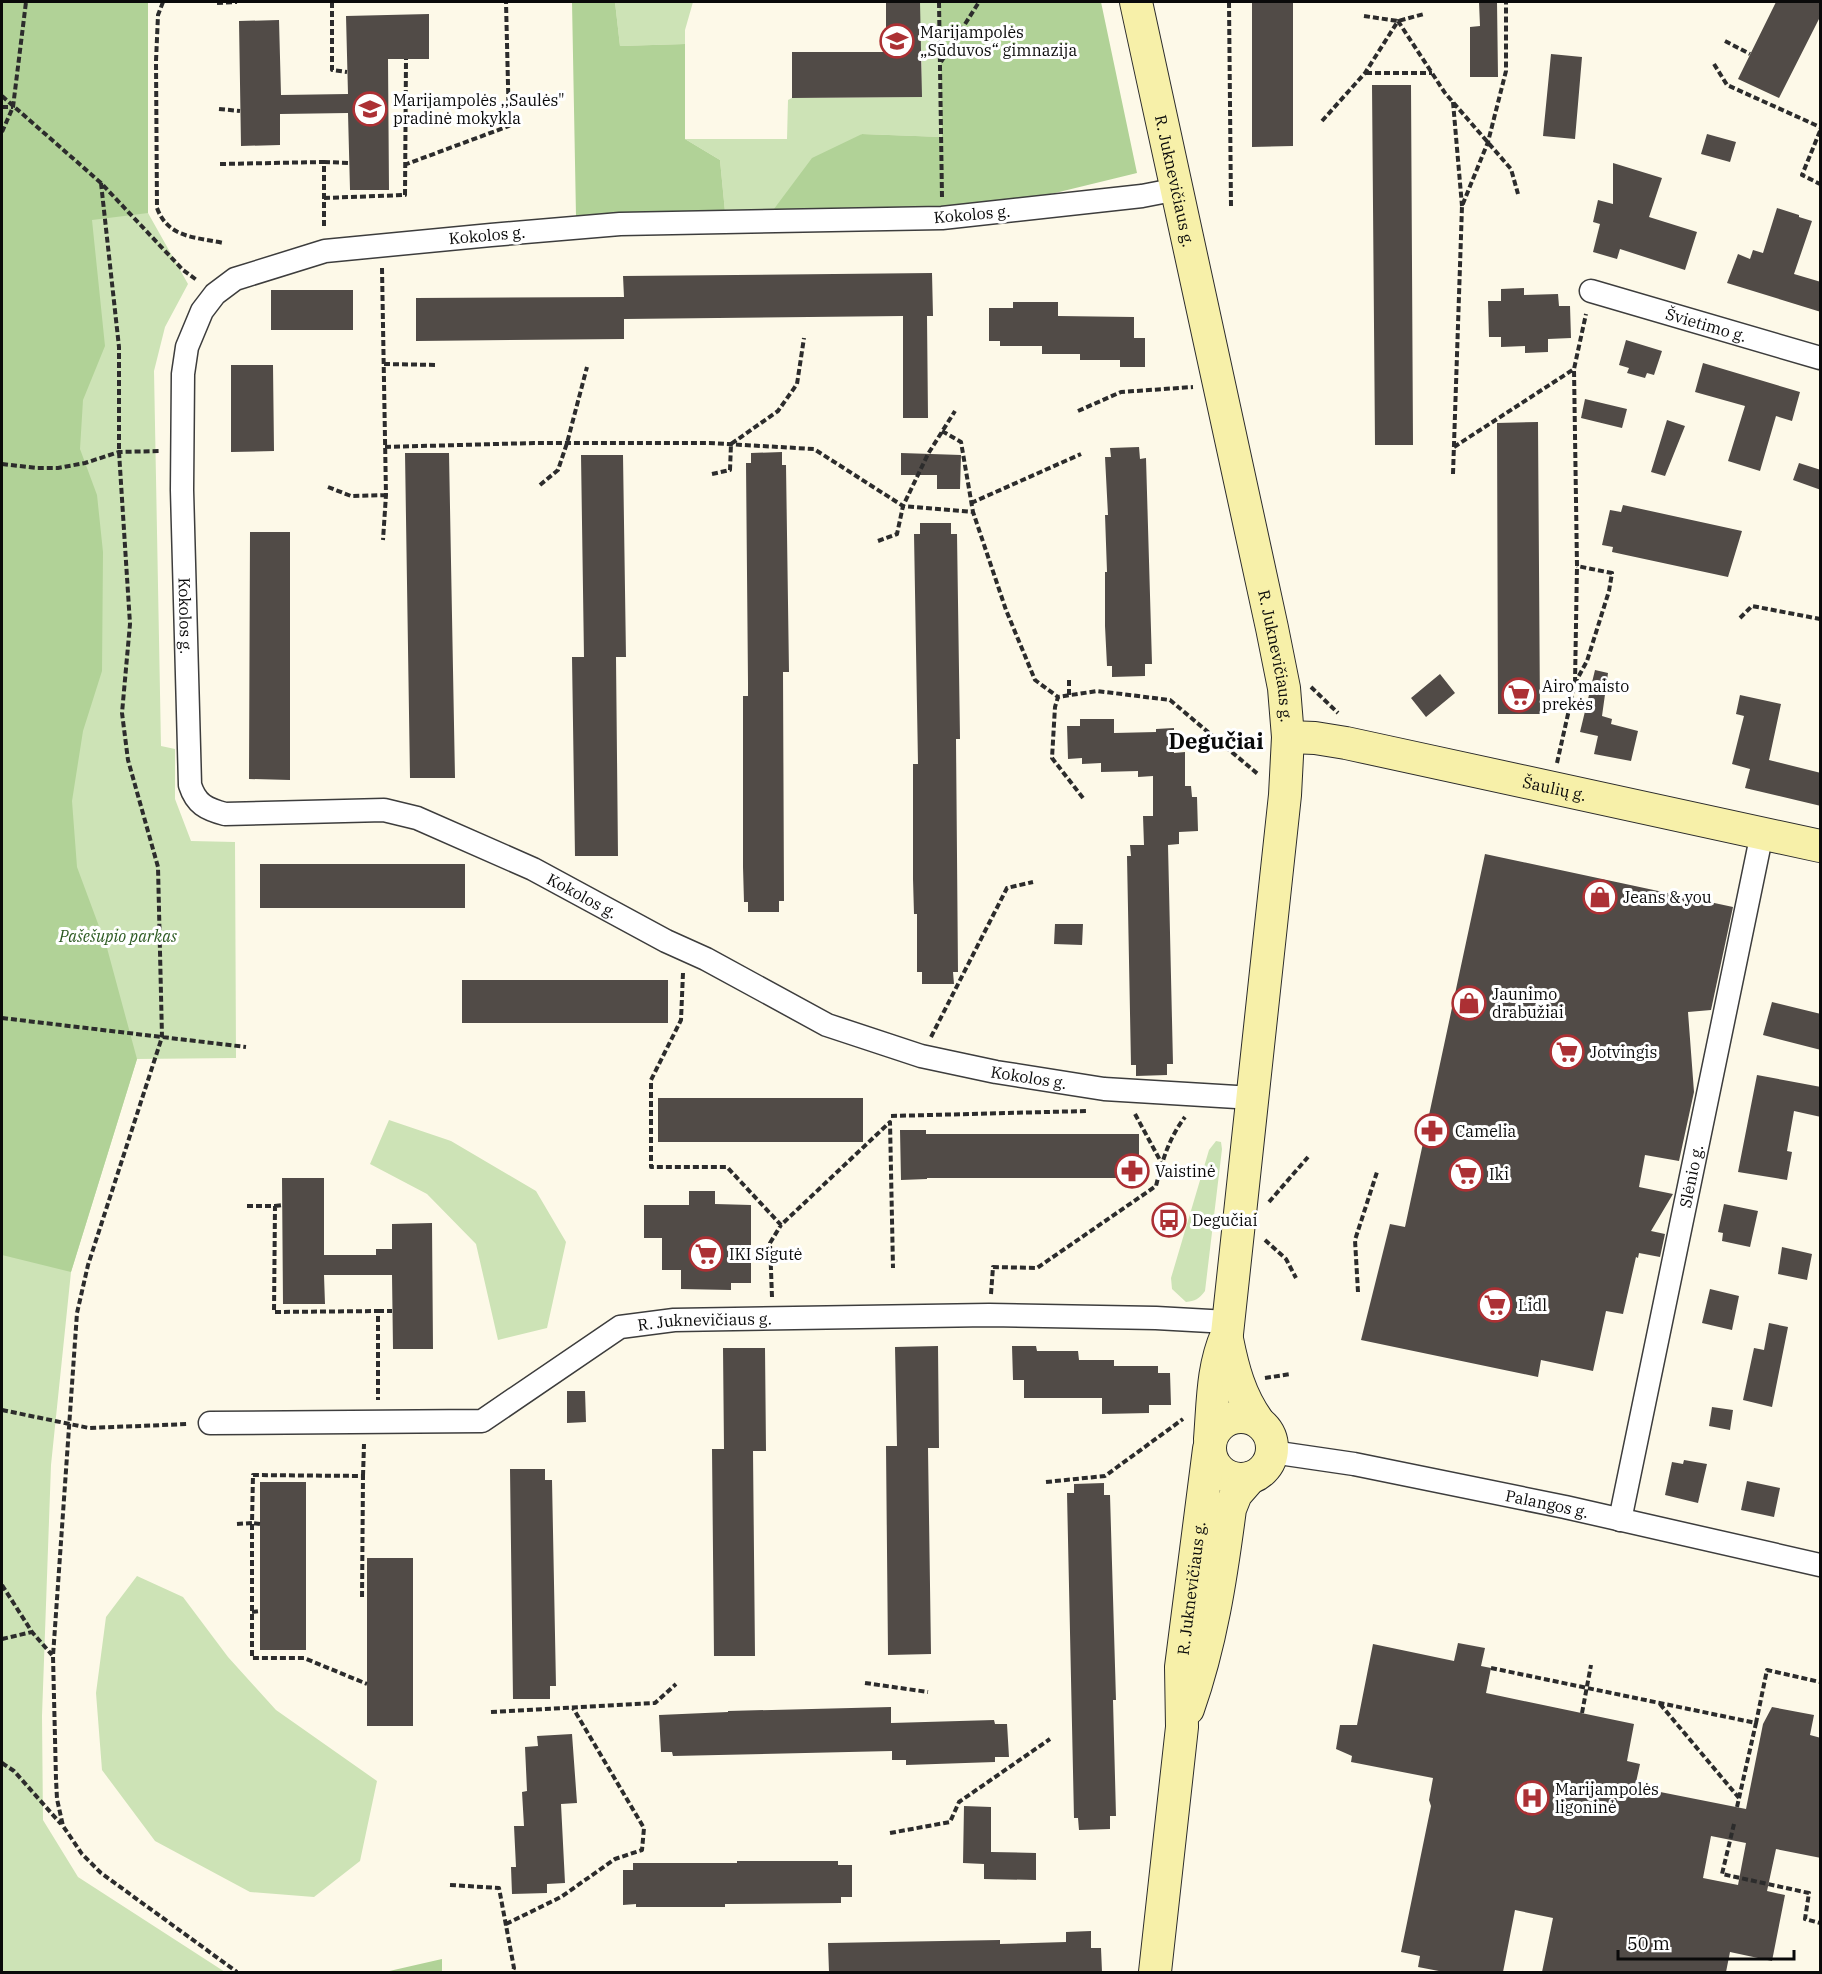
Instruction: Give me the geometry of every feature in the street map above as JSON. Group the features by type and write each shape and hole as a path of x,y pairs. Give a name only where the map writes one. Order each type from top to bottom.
{"street":[{"name":"R. Juknevičiaus g.","path":"1136,2 1220,382 1284,688 1288,737 1253,1098 1227,1328 1219,1352 1214,1381 1209,1444 1181,1667 1182,1727 1155,1972"},
{"name":"Kokolos g.","path":"1178,189 1142,196 942,218 620,224 325,251 236,279 215,294 202,311 187,347 183,374 181,450 190,785 194,797 201,806 225,814 384,810 417,818 533,869 827,1025 921,1056 996,1072 1121,1090 1253,1098"},
{"name":"Švietimo g.","path":"1591,291 1821,358"},
{"name":"Šaulių g.","path":"1288,737 1346,743 1821,846"},
{"name":"Slėnio g.","path":"1620,1520 1762,833"},
{"name":"R. Juknevičiaus g.","path":"210,1422 482,1421 620,1327 674,1320 989,1316 1156,1318 1227,1328"},
{"name":"R. Juknevičiaus g.","path":"1227,1328 1237,1382 1247,1406 1258,1421"},
{"path":"1235,1417 1247,1417 1258,1421 1270,1435 1272,1452 1265,1468 1250,1478 1231,1478 1223,1474 1211,1459 1209,1444 1216,1428 1224,1421 1235,1417"},
{"name":"Palangos g.","path":"1272,1452 1354,1464 1821,1565"},
{"name":"R. Juknevičiaus g.","path":"1182,1727 1203,1669 1214,1618 1230,1509 1236,1494 1250,1478"}],"path":[{"path":"2,132 13,107 26,2"},
{"path":"163,2 158,15 156,61 157,208 161,219 176,232 223,243"},
{"path":"217,3 237,2"},
{"path":"332,2 332,70 347,72"},
{"path":"404,165 509,126 506,2"},
{"path":"939,2 942,218"},
{"path":"941,62 979,2"},
{"path":"1229,2 1231,206"},
{"path":"1462,206 1488,142 1506,71 1506,2"},
{"path":"1364,16 1398,21 1424,14"},
{"path":"1398,21 1453,102 1511,169 1518,194"},
{"path":"1322,121 1365,73 1398,21"},
{"path":"1725,41 1750,54"},
{"path":"324,198 405,195 406,59"},
{"path":"1714,64 1727,85 1821,127"},
{"path":"1365,73 1432,73"},
{"path":"2,96 101,183 183,270 215,294"},
{"path":"1453,102 1462,206 1453,474"},
{"path":"2,107 13,107"},
{"path":"219,109 240,111"},
{"path":"1821,131 1802,175 1821,184"},
{"path":"324,162 325,251"},
{"path":"220,164 349,163"},
{"path":"63,1826 57,1799 53,1656 77,1313 86,1275 162,1037 158,867 128,760 122,713 130,624 119,452 119,347 101,183"},
{"path":"381,246 386,495 383,540"},
{"path":"1552,788 1575,683 1577,566 1574,369 1591,291"},
{"path":"731,444 778,411 797,384 804,338"},
{"path":"384,364 437,365"},
{"path":"540,485 558,470 587,367"},
{"path":"1453,447 1574,369"},
{"path":"1078,411 1121,392 1185,389 1220,382"},
{"path":"878,541 897,534 903,506 927,454 955,411"},
{"path":"942,431 961,442 973,512 1006,610 1035,680 1058,697 1097,691 1170,700 1266,781"},
{"path":"385,447 567,442 731,444 814,449 903,506 973,512"},
{"path":"712,474 730,470 731,444"},
{"path":"2,464 58,468 85,463 119,452 181,450"},
{"path":"971,503 1081,454"},
{"path":"328,487 351,496 386,495"},
{"path":"1575,683 1587,661 1609,591 1612,573 1577,566"},
{"path":"1740,618 1752,606 1821,619"},
{"path":"1069,680 1069,695"},
{"path":"1058,697 1055,707 1052,758 1083,798"},
{"path":"921,1056 1007,888 1033,882"},
{"path":"689,951 683,968 681,1020 651,1080 651,1167 727,1167 781,1225"},
{"path":"2,1018 246,1047"},
{"path":"1121,1090 1161,1162"},
{"path":"989,1316 993,1267 1037,1268 1156,1186 1161,1162 1174,1131 1201,1094"},
{"path":"891,1116 1087,1111"},
{"path":"773,1319 770,1243 781,1225 890,1122 893,1268"},
{"path":"1264,1207 1308,1157"},
{"path":"1358,1292 1355,1240 1377,1172"},
{"path":"247,1206 282,1205"},
{"path":"275,1206 274,1312 392,1311"},
{"path":"1261,1236 1287,1259 1296,1278"},
{"path":"362,1600 363,1476 370,1422 378,1311"},
{"path":"2,1410 89,1428 210,1422"},
{"path":"1046,1482 1105,1476 1186,1416"},
{"path":"363,1476 253,1475 252,1658 304,1658 367,1684"},
{"path":"237,1524 260,1524"},
{"path":"2,1585 32,1632 53,1656"},
{"path":"252,1612 260,1611"},
{"path":"2,1639 32,1632"},
{"path":"1582,1713 1591,1665"},
{"path":"1491,1668 1756,1723"},
{"path":"1737,1807 1767,1670 1821,1682"},
{"path":"865,1683 928,1692"},
{"path":"491,1712 655,1704 676,1684"},
{"path":"1660,1703 1739,1798"},
{"path":"506,1924 561,1897 615,1859 642,1850 644,1828 573,1708"},
{"path":"890,1833 950,1822 959,1802 1050,1739"},
{"path":"2,1763 14,1771 63,1826 82,1854 101,1873 237,1972"},
{"path":"1734,1824 1722,1875 1809,1893 1805,1919 1821,1923"},
{"path":"450,1885 499,1888 514,1968 512,1972"}],"green space":[{"name":"Pašešupio parkas","path":"2,2 148,2 148,213 188,284 165,327 154,371 161,746 175,749 175,799 191,841 235,842 236,1058 137,1059 71,1272 51,1465 42,1716 43,1820 78,1877 225,1972 2,1972"},
{"path":"2,2 148,2 148,213 92,220 105,346 83,400 80,449 97,495 103,552 102,671 83,731 72,801 77,867 107,948 137,1059 71,1272 2,1255"},
{"path":"572,2 615,2 620,46 685,44 685,139 720,160 726,222 490,225 576,216"},
{"path":"615,2 693,2 685,30 685,44 620,46"},
{"path":"920,2 939,2 942,137 862,134 765,221 726,222 720,160 685,139 787,139 788,100 792,98 921,97 922,52 909,52 920,30"},
{"path":"939,2 1101,2 1137,173 957,217 765,221 812,158 862,134 942,137"},
{"path":"389,1120 451,1141 536,1191 566,1242 547,1328 498,1340 476,1244 427,1194 370,1164"},
{"path":"1216,1141 1221,1142 1222,1149 1205,1291 1197,1299 1186,1302 1172,1289 1171,1278 1209,1150"},
{"path":"137,1576 183,1597 228,1657 276,1710 377,1781 360,1861 314,1897 250,1892 155,1841 102,1770 96,1693 106,1617"},
{"path":"442,1959 442,1972 385,1972"}],"building":[{"name":"Marijampolės „Sūduvos“ gimnazija","path":"886,2 920,2 922,97 792,98 792,52 886,52"},
{"path":"1252,2 1293,2 1293,146 1252,147"},
{"path":"1479,2 1497,2 1498,77 1470,77 1470,27 1480,26"},
{"path":"1776,2 1821,2 1821,15 1779,98 1738,79"},
{"path":"429,14 429,59 388,59 389,190 350,190 348,113 280,114 280,145 241,146 239,21 279,20 281,95 348,94 346,16"},
{"path":"1551,54 1582,57 1575,139 1543,136"},
{"path":"1372,85 1411,85 1413,445 1375,445"},
{"path":"1707,134 1736,142 1730,162 1701,154"},
{"path":"1613,163 1662,178 1649,217 1697,232 1685,270 1620,249 1617,259 1593,252 1600,224 1593,222 1598,200 1613,204"},
{"path":"1777,208 1812,221 1794,274 1821,282 1821,312 1727,283 1738,254 1750,259 1753,250 1763,253"},
{"path":"932,273 933,316 927,316 928,418 903,418 903,316 624,319 624,339 416,341 416,298 624,297 623,276"},
{"path":"1524,288 1524,295 1558,294 1559,306 1570,306 1571,338 1548,339 1548,352 1525,353 1525,346 1501,347 1501,337 1489,337 1488,301 1501,301 1501,289"},
{"path":"271,290 353,290 353,330 271,330"},
{"path":"1013,302 1058,302 1058,316 1134,317 1134,338 1145,338 1145,367 1120,367 1120,360 1080,360 1080,354 1042,354 1042,346 1000,346 1000,341 989,341 989,308 1013,308"},
{"path":"1626,340 1662,351 1654,375 1647,373 1645,378 1627,373 1629,368 1619,365"},
{"path":"1703,363 1800,392 1792,421 1776,416 1760,471 1728,461 1745,406 1695,392"},
{"path":"231,365 273,365 274,451 231,452"},
{"path":"1585,399 1627,409 1622,428 1581,418"},
{"path":"1667,420 1685,426 1665,476 1651,472"},
{"path":"1538,422 1540,714 1498,714 1497,423"},
{"path":"1139,447 1140,459 1146,458 1152,664 1145,664 1145,676 1112,677 1112,666 1107,666 1105,626 1105,572 1107,572 1105,515 1108,515 1105,457 1111,457 1110,448"},
{"path":"782,452 782,465 786,465 789,672 783,672 784,901 779,901 779,912 748,912 748,902 744,902 743,867 743,696 748,696 746,463 751,463 751,453"},
{"path":"405,453 449,453 455,778 410,778"},
{"path":"901,453 961,455 960,489 937,489 937,475 901,475"},
{"path":"581,455 623,455 626,657 616,657 618,856 575,856 572,657 584,657"},
{"path":"1799,463 1821,470 1821,490 1793,480"},
{"path":"1623,505 1742,531 1728,577 1612,552 1613,547 1602,545 1610,510 1621,512"},
{"path":"920,523 951,523 951,534 957,534 960,739 956,739 958,972 953,972 954,984 922,984 922,972 917,972 917,914 914,914 913,879 913,764 918,764 914,534 920,534"},
{"path":"250,532 290,532 290,780 249,779"},
{"path":"1595,670 1608,673 1602,716 1612,719 1611,724 1638,731 1631,761 1594,754 1598,736 1580,732"},
{"path":"1440,674 1455,693 1426,717 1411,698"},
{"path":"1740,695 1781,704 1769,760 1821,773 1821,806 1745,788 1750,769 1732,764 1744,716 1736,714"},
{"path":"1080,719 1114,719 1114,733 1156,732 1156,729 1174,728 1174,753 1185,752 1185,786 1191,786 1192,797 1197,797 1198,831 1179,832 1179,844 1168,845 1173,1064 1167,1064 1167,1075 1136,1076 1136,1065 1131,1065 1127,856 1131,856 1130,845 1144,845 1143,816 1153,816 1153,776 1138,777 1138,771 1101,772 1101,763 1082,764 1082,758 1068,759 1067,726 1080,726"},
{"name":"Jotvingis","path":"1485,854 1733,907 1711,1010 1688,1012 1694,1092 1679,1161 1645,1155 1639,1187 1673,1194 1651,1231 1665,1234 1660,1257 1639,1253 1638,1258 1636,1257 1623,1314 1606,1311 1593,1371 1541,1360 1538,1377 1361,1340 1390,1224 1405,1227"},
{"path":"260,864 465,864 465,908 260,908"},
{"path":"1055,924 1083,924 1082,945 1054,944"},
{"path":"462,980 668,980 668,1023 462,1023"},
{"path":"1772,1002 1821,1014 1821,1050 1763,1035"},
{"path":"1757,1075 1821,1087 1821,1117 1794,1111 1787,1151 1792,1152 1787,1180 1738,1172"},
{"path":"658,1098 863,1098 863,1142 658,1142"},
{"path":"900,1130 926,1130 926,1134 1139,1134 1139,1178 901,1180"},
{"path":"282,1178 324,1178 324,1255 376,1255 376,1249 392,1249 392,1224 432,1223 433,1349 393,1349 392,1275 324,1275 325,1304 283,1304"},
{"name":"IKI Sigutė","path":"689,1191 715,1191 715,1204 751,1205 751,1283 731,1283 731,1290 681,1289 681,1270 662,1270 662,1238 644,1238 644,1205 689,1205"},
{"path":"1724,1204 1758,1211 1750,1247 1722,1241 1723,1233 1718,1232"},
{"path":"1782,1247 1812,1254 1807,1280 1778,1274"},
{"path":"1710,1289 1739,1296 1732,1330 1702,1323"},
{"path":"1769,1323 1788,1327 1772,1407 1743,1400 1754,1348 1764,1350"},
{"path":"938,1346 939,1448 928,1448 931,1654 888,1655 886,1446 897,1446 895,1347"},
{"path":"1012,1346 1036,1346 1037,1351 1078,1351 1079,1360 1114,1360 1114,1366 1158,1366 1158,1373 1170,1373 1171,1405 1149,1405 1149,1413 1102,1414 1102,1398 1024,1398 1024,1380 1013,1380"},
{"path":"723,1348 765,1348 766,1451 753,1451 755,1656 714,1656 712,1449 724,1449"},
{"path":"567,1391 585,1391 586,1422 567,1423"},
{"path":"1712,1407 1733,1410 1730,1430 1709,1426"},
{"path":"1684,1460 1707,1464 1698,1503 1665,1495 1672,1462 1683,1464"},
{"path":"510,1469 545,1469 545,1480 552,1480 556,1686 550,1686 550,1699 513,1699"},
{"path":"1747,1481 1780,1488 1774,1517 1741,1510"},
{"path":"260,1482 306,1482 306,1650 260,1650"},
{"path":"1104,1483 1104,1495 1110,1495 1116,1700 1113,1700 1116,1816 1110,1816 1110,1829 1079,1830 1078,1818 1074,1818 1067,1493 1074,1493 1074,1484"},
{"path":"367,1558 413,1558 413,1726 367,1726"},
{"path":"1458,1643 1485,1648 1481,1666 1491,1668 1486,1693 1634,1724 1627,1761 1640,1764 1635,1787 1746,1809 1763,1724 1772,1707 1814,1715 1810,1735 1821,1738 1821,1858 1776,1849 1767,1891 1785,1895 1772,1961 1730,1952 1726,1972 1542,1972 1553,1918 1515,1910 1503,1972 1444,1972 1418,1967 1420,1956 1401,1952 1431,1806 1429,1800 1433,1778 1351,1762 1352,1756 1336,1749 1340,1725 1357,1725 1373,1644 1454,1661","holes":["1711,1836 1746,1843 1738,1885 1703,1878"]},
{"path":"891,1707 891,1723 994,1720 995,1724 1007,1724 1009,1757 995,1757 995,1762 906,1765 906,1760 892,1760 892,1751 673,1756 672,1752 661,1752 659,1715"},
{"path":"572,1734 577,1803 561,1804 565,1883 547,1884 547,1893 512,1894 511,1867 516,1867 514,1826 524,1826 522,1792 527,1791 525,1747 538,1746 537,1736"},
{"path":"964,1806 991,1807 991,1852 1036,1853 1036,1880 984,1879 984,1864 963,1863"},
{"path":"737,1861 838,1861 838,1865 852,1865 852,1897 841,1897 841,1903 725,1904 725,1907 623,1905 623,1870 633,1870 633,1863 737,1863"},
{"path":"1091,1931 1091,1948 1101,1948 1102,1972 829,1972 828,1943 1000,1940 1000,1944 1066,1942 1066,1932"}],"place":[{"name":"Marijampolės „Sūduvos“ gimnazija","path":"897,41"},
{"name":"Marijampolės ,,Saulės\" pradinė mokykla","path":"370,109"},
{"name":"Airo maisto prekės","path":"1519,695"},
{"name":"Jeans & you","path":"1600,897"},
{"name":"Jaunimo drabužiai","path":"1469,1003"},
{"name":"Jotvingis","path":"1567,1052"},
{"name":"Camelia","path":"1432,1131"},
{"name":"Vaistinė","path":"1132,1171"},
{"name":"Iki","path":"1466,1174"},
{"name":"Degučiai","path":"1169,1220"},
{"name":"IKI Sigutė","path":"706,1254"},
{"name":"Lidl","path":"1495,1305"},
{"name":"Marijampolės ligoninė","path":"1532,1798"}],"district":[{"name":"Degučiai","path":"1216,740"}]}
